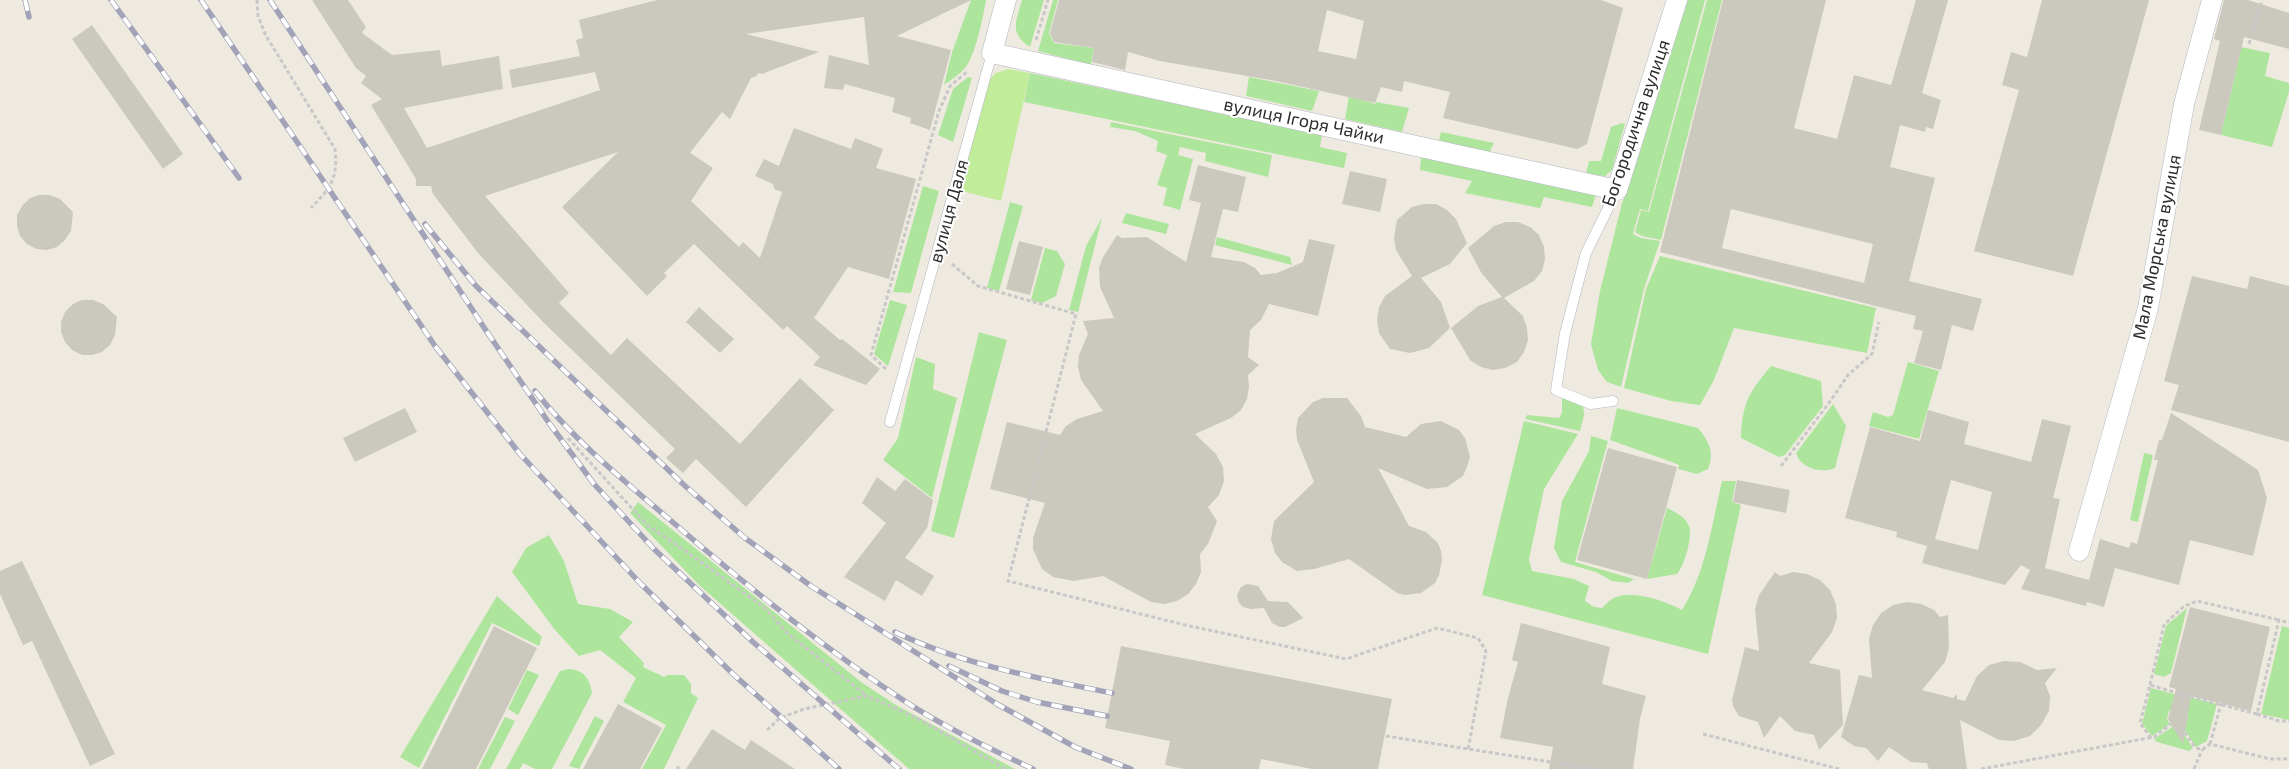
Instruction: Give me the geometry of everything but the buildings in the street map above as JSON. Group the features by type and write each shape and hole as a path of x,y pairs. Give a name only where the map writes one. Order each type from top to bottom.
{"street":[{"name":"вулиця Даля","path":"992,53 1006,0"},
{"name":"Богородична вулиця","path":"1617,190 1677,0"},
{"name":"Мала Морська вулиця","path":"2079,551 2148,308 2184,104 2212,0"},
{"name":"вулиця Ігоря Чайки","path":"992,53 1617,190"}],"lane":[{"name":"вулиця Даля","path":"890,422 992,53"},
{"name":"Богородична вулиця","path":"1613,401 1592,404 1556,390 1565,333 1586,253 1617,190"}],"path":[{"path":"257,0 258,16 265,34 335,149 337,168 333,180 328,189 311,208"},
{"path":"1030,61 1048,0"},
{"path":"2249,44 2262,0"},
{"path":"901,383 871,355 939,111 950,86 969,71"},
{"path":"937,254 978,286 1076,314 1008,581 1186,625 1346,659 1437,628 1478,638 1486,651 1468,750"},
{"path":"1781,466 1848,375 1872,354 1879,322"},
{"path":"568,438 647,525 764,608 788,634 867,696 916,718 1005,769"},
{"path":"2151,738 2140,724 2164,625 2183,607 2197,601 2289,623"},
{"path":"2257,714 2279,620"},
{"path":"2150,685 2279,721 2289,721"},
{"path":"2180,709 2184,694"},
{"path":"767,730 780,718 804,709 867,696"},
{"path":"2194,769 2202,750 2210,744 2221,704"},
{"path":"1981,769 1982,767 2151,738 2171,724"},
{"path":"2181,727 2195,747 2202,750"},
{"path":"1703,734 1839,769"},
{"path":"1386,736 1596,769"},
{"path":"2210,744 2270,759 2289,759"}],"green space":[{"path":"971,0 986,0 976,45 965,68 944,85 952,52"},
{"path":"1022,0 1044,0 1030,47 1023,42 1017,32 1016,21"},
{"path":"1053,0 1058,0 1049,33 1054,43 1094,48 1091,65 1038,51"},
{"path":"1688,0 1705,0 1648,211 1640,209 1633,234 1641,238 1660,241 1644,289 1621,387 1607,382 1598,370 1591,344 1600,291 1622,203"},
{"path":"1707,0 1722,0 1661,240 1642,236 1635,232 1641,210 1649,212"},
{"path":"2236,46 2270,53 2265,76 2289,83 2289,92 2272,147 2221,135 2236,71 2225,67"},
{"path":"1008,69 1030,73 1001,201 958,190 988,81 996,73"},
{"path":"1030,73 1322,135 1320,147 1347,153 1344,168 1024,102"},
{"path":"968,77 972,78 953,142 938,135 953,89"},
{"path":"1249,77 1319,91 1312,111 1246,96"},
{"path":"1349,96 1375,104 1376,102 1409,108 1402,132 1345,119"},
{"path":"1111,122 1272,155 1268,177 1205,161 1206,153 1180,147 1178,155 1193,159 1180,210 1163,205 1167,188 1157,185 1167,155 1156,151 1158,141 1135,131 1110,127"},
{"path":"1622,123 1625,124 1612,170 1605,176 1586,174 1589,161 1601,161 1611,127"},
{"path":"1441,132 1494,143 1489,153 1439,140"},
{"path":"1421,157 1596,195 1592,207 1544,197 1540,208 1465,193 1472,181 1420,170"},
{"path":"923,186 939,191 911,293 893,292"},
{"path":"1010,202 1023,206 999,291 987,288"},
{"path":"1126,213 1169,224 1166,234 1122,223"},
{"path":"1102,218 1078,312 1069,310 1086,246"},
{"path":"1217,237 1290,257 1292,265 1215,245"},
{"path":"1045,248 1057,251 1065,264 1056,296 1042,303 1031,300"},
{"path":"1660,256 1876,308 1867,353 1734,328 1714,380 1700,405 1671,401 1624,388 1646,289"},
{"path":"890,300 907,305 888,366 874,354"},
{"path":"979,332 1007,340 954,538 931,531"},
{"path":"916,357 935,364 933,389 957,398 932,498 883,460 898,438"},
{"path":"1908,362 1939,371 1919,439 1869,426 1873,412 1888,417 1893,415"},
{"path":"1771,366 1821,381 1823,406 1785,455 1779,457 1741,438 1743,416 1748,399 1757,383"},
{"path":"1562,397 1583,403 1584,415 1580,431 1525,419 1527,415 1559,418 1562,413"},
{"path":"1833,404 1846,426 1835,468 1818,470 1802,463 1796,453"},
{"path":"1617,408 1698,428 1710,447 1711,458 1708,469 1697,474 1678,469 1679,465 1610,440"},
{"path":"1524,421 1578,434 1544,489 1529,559 1532,571 1574,579 1589,586 1585,601 1594,607 1602,608 1609,601 1621,596 1639,595 1667,603 1682,610 1703,564 1722,481 1736,481 1732,502 1741,505 1708,654 1482,595"},
{"path":"1591,436 1608,441 1575,562 1634,579 1628,583 1612,581 1596,572 1561,562 1554,548 1562,501 1589,451"},
{"path":"2144,453 2153,455 2138,522 2130,520"},
{"path":"638,502 861,682 896,705 1015,769 909,769 699,585 630,513"},
{"path":"1667,508 1680,515 1688,523 1690,540 1688,548 1677,574 1647,579"},
{"path":"549,535 564,561 578,604 610,609 633,622 619,637 644,663 643,667 664,677 668,675 684,675 691,684 691,693 698,698 664,769 642,769 666,725 623,702 636,678 600,650 579,656 555,630 512,572 526,548"},
{"path":"497,596 542,637 539,646 492,623 419,768 400,757"},
{"path":"2187,608 2171,673 2164,677 2154,674 2166,626"},
{"path":"2282,626 2289,628 2289,720 2261,714"},
{"path":"569,669 579,671 585,676 590,683 592,693 552,769 535,769 523,763 520,769 506,769 560,671"},
{"path":"527,670 539,675 518,715 508,709"},
{"path":"2151,688 2182,696 2176,706 2169,711 2167,719 2170,724 2152,736 2142,724"},
{"path":"2185,696 2217,704 2207,741 2196,747 2183,727 2188,717"},
{"path":"595,716 604,721 579,769 569,766"},
{"path":"505,717 515,721 490,769 478,769"},
{"path":"2172,727 2181,730 2193,748 2189,751 2157,742 2154,739"}],"railway":[{"path":"25,0 29,17"},
{"path":"111,0 239,178"},
{"path":"201,0 435,346 520,454 640,583 733,674 839,769"},
{"path":"270,0 485,329 549,423 594,484 654,549 753,642 899,769"},
{"path":"425,224 476,286 684,485 745,538 811,586 997,704 1075,747 1131,769"},
{"path":"535,391 566,426 616,474 725,567 812,636 919,710 967,737 1033,769"},
{"path":"895,632 974,662 1029,676 1112,693"},
{"path":"949,666 1002,691 1037,702 1107,716"}]}
